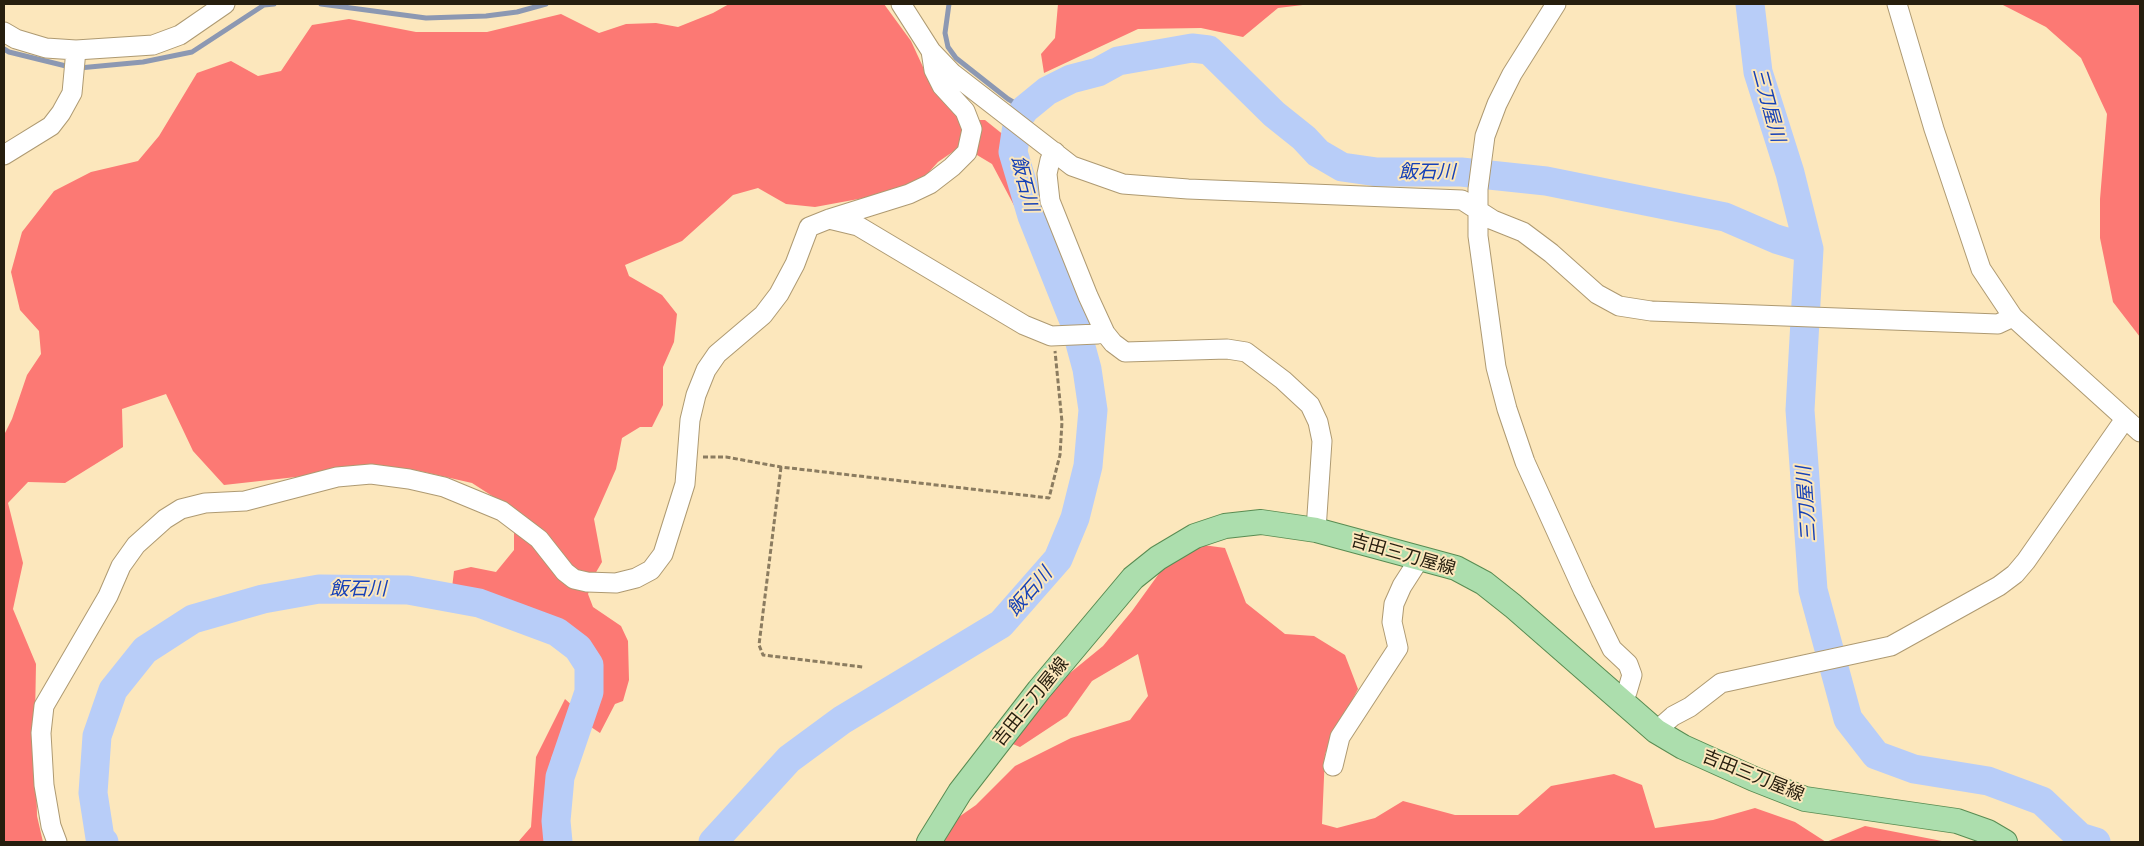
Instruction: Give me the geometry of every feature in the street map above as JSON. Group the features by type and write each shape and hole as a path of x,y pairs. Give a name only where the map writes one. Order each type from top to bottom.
{"main road":[{"name":"吉田三刀屋線","path":"929,842 960,792 1039,690 1133,578 1158,558 1195,536 1225,526 1261,522 1316,530 1456,568 1484,583 1656,731 1683,747 1754,779 1805,799 1957,821 1988,832 2005,842"}],"street":[{"path":"4,32 16,39 46,48 75,62 154,45 180,35 225,4"},
{"path":"901,4 932,51 952,73 1072,166 1123,184 1188,189 1462,200 1493,220 1523,232 1551,253 1597,294 1619,306 1660,312 1998,324 2013,317"},
{"path":"1556,4 1512,74 1497,104 1485,136 1478,189 1478,236 1496,367 1507,409 1524,462 1583,590 1612,649 1628,664 1632,675 1626,692 1619,701"},
{"path":"1898,4 1934,129 1981,269 2013,317 2140,432"},
{"path":"58,842 51,826 44,785 41,733 44,706 108,596 121,566 136,545 165,519 181,509 204,503 261,498 337,477 371,474 409,479 444,487 502,511 539,539 565,572 574,579 616,583 636,578 651,570 663,554 684,484 690,420 696,395 706,370 717,354 762,315 779,294 795,264 810,227 829,219 909,194 930,184 952,167 967,152 972,129 965,111 942,86 934,70 932,51"},
{"path":"4,155 51,126 72,93 75,62"},
{"path":"1049,147 1050,160 1047,174 1050,201 1088,296 1105,333 1113,344 1125,352 1227,349 1246,352 1283,380 1310,405 1318,422 1322,441 1316,530"},
{"path":"829,219 858,226 1024,325 1056,336 1098,334"},
{"path":"1656,731 1673,716 1690,707 1721,683 1891,646 1975,600 2015,574 2124,419"},
{"path":"1333,766 1334,753 1340,737 1398,648 1392,622 1394,604 1402,586 1420,558"}],"path":[{"path":"688,457 726,457 782,468 1049,498 1060,455 1062,422 1056,336"},
{"path":"782,468 759,645 763,655 863,667"}],"shaded area":[{"path":"729,4 884,4 911,41 929,80 960,120 985,120 1005,136 1013,180 1023,211 1018,213 992,164 977,155 954,151 938,162 919,183 891,193 815,207 786,204 758,188 733,195 682,241 625,265 629,276 662,295 677,314 674,342 663,367 663,405 652,427 640,427 622,438 616,469 594,519 602,562 595,574 588,594 593,607 621,626 628,641 629,680 623,701 615,704 600,733 591,727 601,685 597,657 583,636 545,618 452,588 454,571 471,567 496,572 514,550 514,510 472,483 415,470 323,474 224,485 193,451 166,394 122,409 123,447 65,483 28,482 8,503 23,563 13,609 36,664 37,816 43,842 4,842 4,435 12,419 27,375 41,354 39,331 20,310 11,272 22,232 54,191 91,172 138,161 159,136 197,73 231,61 258,76 281,71 312,25 349,19 416,32 487,32 561,14 599,33 626,24 656,23 678,27 713,13"},
{"path":"1058,4 1311,4 1278,8 1243,37 1201,28 1138,29 1044,73 1041,54 1055,38"},
{"path":"2001,4 2140,4 2140,337 2113,302 2100,238 2100,199 2107,114 2081,58 2046,27"},
{"path":"1203,545 1225,548 1246,603 1285,634 1314,636 1345,655 1358,689 1325,754 1322,824 1337,828 1375,818 1403,801 1455,815 1518,815 1551,786 1614,774 1642,785 1655,828 1713,820 1755,808 1795,822 1826,842 941,842 953,821 976,805 1015,766 1071,738 1130,720 1148,696 1138,654 1092,681 1067,716 1020,747 1008,742 1059,682 1103,646 1132,611 1163,568"},
{"path":"565,699 575,708 568,728 552,756 544,801 547,842 518,842 531,827 536,757"},
{"path":"1865,826 1947,842 1826,842"}],"waterway":[{"path":"79,68 143,62 192,52 264,5 274,4"},
{"path":"321,4 426,18 486,16 517,12 546,4"},
{"path":"949,4 945,33 948,47 956,58 1008,99 1025,109"},
{"name":"三刀屋川","path":"1750,4 1758,72 1790,173 1809,249 1800,410 1813,590 1848,719 1876,755 1914,769 1988,781 2042,801 2080,837 2096,842"},
{"name":"飯石川","path":"713,842 789,759 842,720 1001,624 1058,559 1075,518 1088,466 1093,410 1087,369 1074,321 1032,216 1013,152 1018,119 1025,109 1047,91 1071,79 1098,72 1118,61 1192,48 1209,50 1274,114 1304,138 1318,153 1342,167 1377,172 1461,172 1546,181 1725,217 1776,239 1809,249"},
{"path":"4,49 9,52 70,67"},
{"name":"飯石川","path":"104,842 100,838 93,793 97,736 113,690 145,650 193,619 263,599 319,589 408,590 479,603 557,632 578,648 589,665 589,692 560,777 556,821 558,842"}]}
